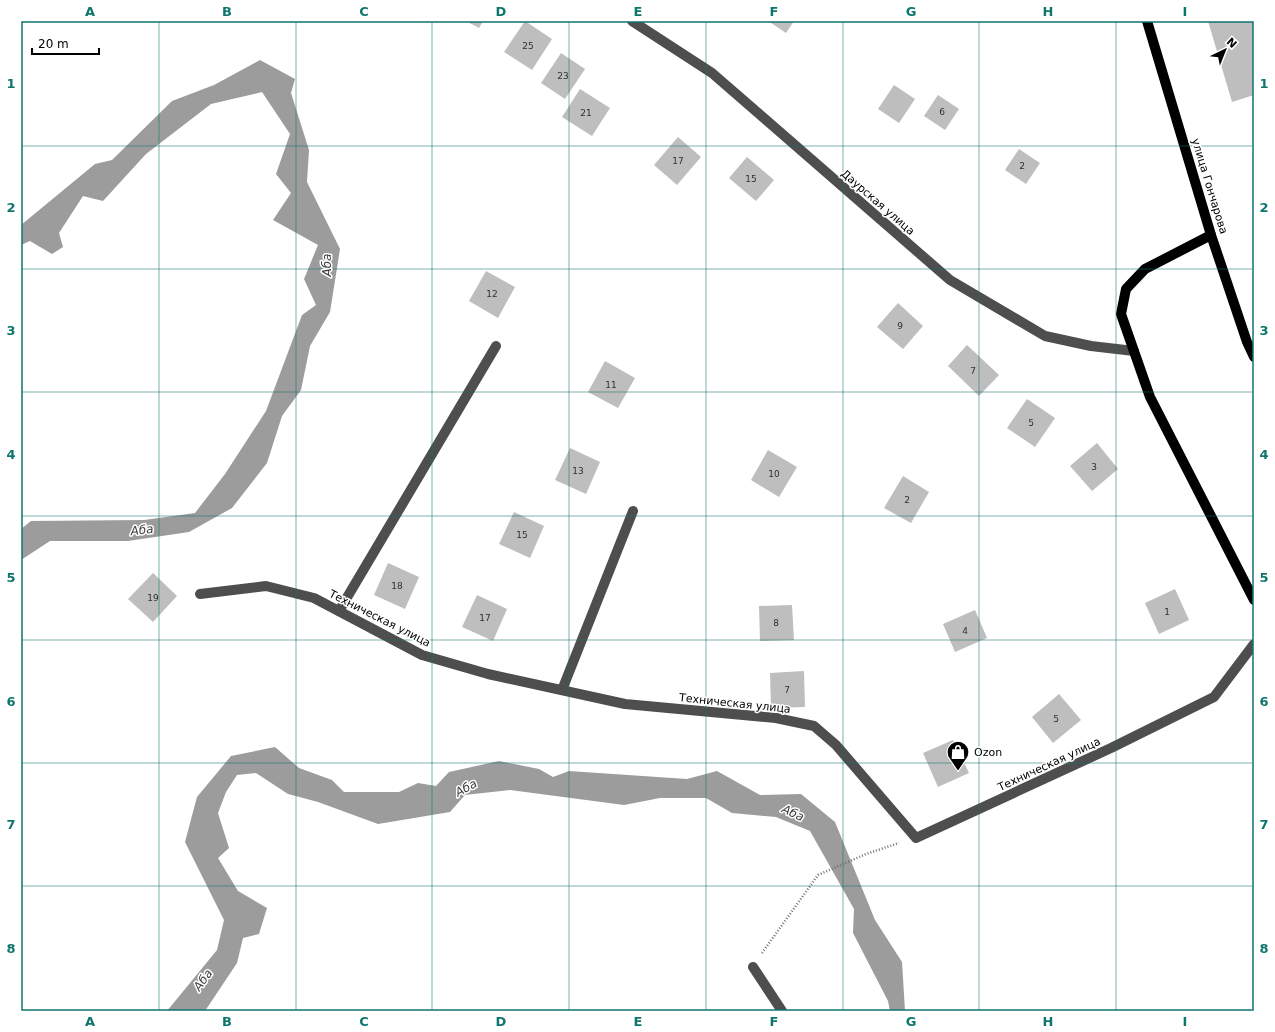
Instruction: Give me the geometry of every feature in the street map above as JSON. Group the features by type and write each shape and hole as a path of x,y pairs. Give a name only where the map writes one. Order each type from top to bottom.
{"main road":[{"name":"улица Гончарова","path":"1147,21 1211,235 1247,342 1254,357"},
{"path":"1211,235 1145,269 1126,289 1121,314 1150,397 1254,600"}],"street":[{"name":"Даурская улица","path":"632,21 712,74 950,280 1045,336 1091,346 1134,351"},
{"path":"339,611 496,346"},
{"path":"562,690 633,511"},
{"name":"Техническая улица","path":"200,594 266,586 314,598 422,655 488,674 625,704 776,718 814,726 836,745 916,838 1111,748 1214,697 1254,644"},
{"path":"753,967 782,1011"}],"path":[{"path":"753,967 818,875 866,854 916,838"}],"water":[{"name":"Аба","path":"260,60 295,79 291,93 309,150 307,182 340,249 330,312 310,346 301,390 282,416 267,463 232,508 189,532 128,541 50,541 21,560 21,529 31,521 144,520 195,513 225,474 266,411 302,315 316,305 304,279 318,245 273,220 291,193 276,174 290,134 262,92 211,104 146,154 103,201 83,196 59,233 63,247 52,254 30,241 21,245 21,225 95,164 112,160 172,101 214,85"},
{"name":"Аба","path":"275,747 299,768 332,780 344,792 399,792 418,783 436,786 449,772 499,761 539,769 553,777 569,771 687,779 717,771 760,795 801,794 835,822 875,920 902,962 905,1011 890,1011 888,1001 853,933 854,909 810,831 776,817 732,813 706,798 660,798 624,805 510,790 465,795 450,812 378,824 318,802 288,794 256,773 237,775 226,792 218,813 229,848 218,858 238,891 267,908 259,934 243,938 237,963 205,1011 167,1011 217,950 224,920 185,842 197,797 231,756"}],"building":[{"path":"466,21 483,21 479,28"},
{"path":"525,21 552,39 532,70 504,52"},
{"path":"768,21 794,21 786,33"},
{"path":"1208,21 1254,21 1254,95 1232,102"},
{"path":"561,53 585,69 565,99 541,83"},
{"path":"894,85 915,99 899,123 878,109"},
{"path":"580,89 610,108 592,136 562,117"},
{"path":"938,95 959,109 945,130 924,116"},
{"path":"678,137 701,157 677,185 654,165"},
{"path":"1019,149 1040,163 1026,184 1005,170"},
{"path":"747,157 774,180 756,201 729,178"},
{"path":"486,271 515,287 498,318 469,301"},
{"path":"898,303 923,326 903,349 877,327"},
{"path":"967,345 999,375 979,396 948,366"},
{"path":"605,361 635,378 618,408 588,392"},
{"path":"1027,399 1055,418 1035,447 1007,428"},
{"path":"1097,443 1118,469 1092,491 1070,466"},
{"path":"570,448 600,462 586,494 555,480"},
{"path":"768,450 797,467 779,497 751,480"},
{"path":"903,476 929,492 911,523 884,508"},
{"path":"514,512 544,526 530,558 499,544"},
{"path":"388,563 419,577 405,609 374,595"},
{"path":"153,573 177,596 153,622 128,599"},
{"path":"1175,589 1189,620 1159,634 1145,603"},
{"path":"477,595 507,609 493,641 462,627"},
{"path":"792,605 794,640 760,641 759,606"},
{"path":"975,610 987,638 955,652 943,624"},
{"path":"804,671 805,707 771,708 770,673"},
{"path":"1059,694 1081,720 1053,743 1032,717"},
{"path":"953,740 969,773 938,787 923,753"}],"place":[{"name":"Ozon","path":"958,772"}]}
